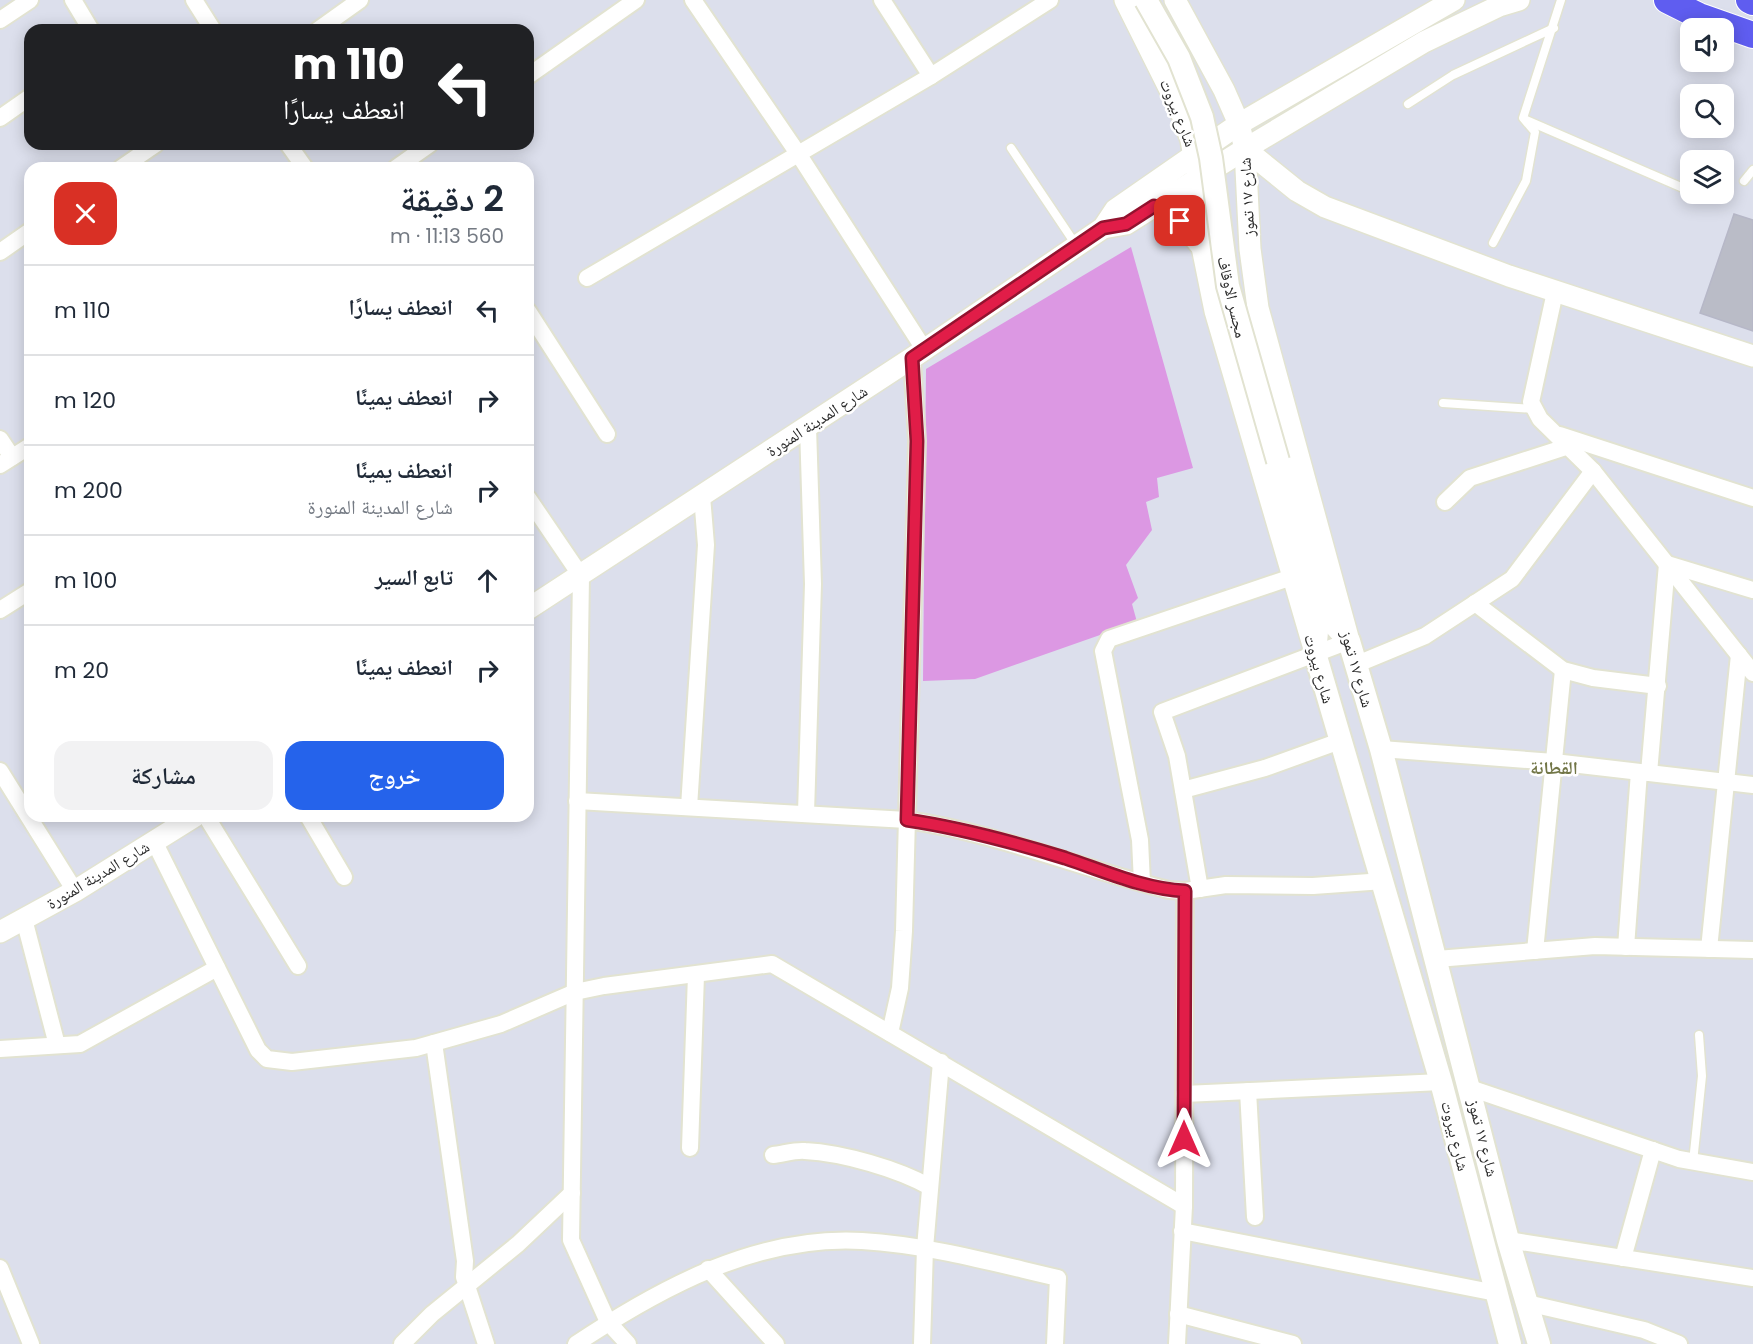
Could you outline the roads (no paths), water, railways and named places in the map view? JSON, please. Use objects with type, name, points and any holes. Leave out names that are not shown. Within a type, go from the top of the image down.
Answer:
[{"type":"main road","name":"مجسر الاوقاف","points":[[1146,0],[1179,58],[1202,117],[1211,158],[1228,286],[1320,598],[1331,621],[1348,641]]},
{"type":"main road","points":[[1667,0],[1699,16],[1753,35]]},
{"type":"main road","name":"مجسر الاوقاف","points":[[1315,653],[1320,598]]},
{"type":"main road","name":"شارع ١٧ تموز","points":[[1348,641],[1381,749],[1508,1240],[1539,1344]]},
{"type":"main road","name":"شارع بيروت","points":[[1315,653],[1384,881],[1441,1082],[1510,1344]]},
{"type":"street","points":[[0,20],[30,0]]},
{"type":"street","points":[[73,0],[88,24]]},
{"type":"street","points":[[194,0],[209,24]]},
{"type":"street","points":[[326,24],[360,0]]},
{"type":"street","points":[[534,72],[636,0]]},
{"type":"street","points":[[693,0],[799,155],[918,353],[907,820],[900,988],[890,1033]]},
{"type":"street","points":[[882,0],[931,76]]},
{"type":"street","points":[[587,278],[931,76],[1050,0]]},
{"type":"street","name":"شارع بيروت","points":[[1125,0],[1180,112],[1195,154],[1202,247],[1217,321],[1315,653]]},
{"type":"street","name":"شارع ١٧ تموز","points":[[1175,0],[1239,124],[1245,149],[1250,249],[1258,308],[1348,641]]},
{"type":"street","points":[[1103,228],[1115,210],[1239,124],[1454,0]]},
{"type":"street","points":[[1103,228],[1126,224],[1245,149],[1424,42],[1499,6],[1519,0]]},
{"type":"street","points":[[0,118],[24,101]]},
{"type":"street","points":[[1245,149],[1297,191],[1325,207],[1555,292],[1753,356]]},
{"type":"street","points":[[404,162],[422,150]]},
{"type":"street","points":[[1154,206],[1180,221],[1202,247]]},
{"type":"street","name":"شارع المدينة المنورة","points":[[534,605],[808,427],[1103,228]]},
{"type":"street","points":[[0,252],[24,235]]},
{"type":"street","points":[[1555,292],[1531,402],[1540,419],[1593,471],[1753,673]]},
{"type":"street","points":[[534,320],[607,434]]},
{"type":"street","points":[[806,813],[813,584],[808,427]]},
{"type":"street","points":[[1556,434],[1753,498]]},
{"type":"street","points":[[0,439],[6,461],[24,450]]},
{"type":"street","points":[[1445,502],[1470,478],[1569,446]]},
{"type":"street","points":[[1355,665],[1425,636],[1512,579],[1593,471]]},
{"type":"street","points":[[689,807],[706,545],[702,496]]},
{"type":"street","points":[[534,507],[581,576],[571,1240],[608,1323],[628,1344]]},
{"type":"street","points":[[1667,564],[1753,590]]},
{"type":"street","points":[[1626,947],[1644,773],[1658,686],[1667,564]]},
{"type":"street","points":[[1142,883],[1140,840],[1103,651],[1104,644],[1109,639],[1292,577]]},
{"type":"street","points":[[0,610],[24,595]]},
{"type":"street","points":[[1475,603],[1563,670],[1593,678],[1658,686]]},
{"type":"street","points":[[1177,1344],[1184,1206],[1184,1094],[1192,890],[1183,790],[1177,756],[1162,712],[1348,641]]},
{"type":"street","points":[[1709,949],[1739,655]]},
{"type":"street","points":[[1535,951],[1563,670]]},
{"type":"street","points":[[1183,790],[1265,768],[1340,741]]},
{"type":"street","points":[[1381,749],[1554,762],[1753,785]]},
{"type":"street","points":[[0,771],[24,809]]},
{"type":"street","points":[[578,801],[806,813],[907,820],[950,826],[1026,846],[1142,883],[1192,890],[1226,885],[1313,886],[1384,881]]},
{"type":"street","points":[[32,822],[75,891]]},
{"type":"street","name":"شارع المدينة المنورة","points":[[0,932],[75,891],[185,822]]},
{"type":"street","points":[[210,822],[298,966]]},
{"type":"street","points":[[312,822],[344,877]]},
{"type":"street","points":[[154,841],[258,1050],[267,1059],[292,1062],[416,1048],[501,1024],[575,992],[604,986],[772,964],[1184,1206]]},
{"type":"street","points":[[24,919],[57,1045]]},
{"type":"street","points":[[1437,959],[1595,946],[1753,950]]},
{"type":"street","points":[[0,1049],[80,1044],[217,968]]},
{"type":"street","points":[[690,1148],[696,975]]},
{"type":"street","points":[[434,1043],[467,1287],[486,1344]]},
{"type":"street","points":[[922,1344],[925,1248],[941,1062]]},
{"type":"street","points":[[1184,1094],[1441,1082]]},
{"type":"street","points":[[1470,1088],[1693,1162],[1753,1172]]},
{"type":"street","points":[[1248,1091],[1255,1217]]},
{"type":"street","points":[[1623,1258],[1653,1150]]},
{"type":"street","points":[[773,1155],[805,1151],[860,1161],[915,1178],[930,1187]]},
{"type":"street","points":[[402,1344],[432,1314],[527,1237],[572,1193]]},
{"type":"street","points":[[1182,1231],[1496,1293]]},
{"type":"street","points":[[1508,1240],[1753,1278]]},
{"type":"street","points":[[576,1344],[608,1323],[708,1269],[766,1250],[803,1243],[861,1241],[925,1248],[1058,1278],[1055,1344]]},
{"type":"street","points":[[0,1268],[31,1344]]},
{"type":"street","points":[[708,1269],[776,1344]]},
{"type":"street","points":[[1527,1303],[1679,1344]]},
{"type":"street","points":[[1178,1314],[1293,1344]]},
{"type":"lane","points":[[1523,118],[1554,28],[1561,0]]},
{"type":"lane","points":[[1408,104],[1453,75],[1554,28]]},
{"type":"lane","points":[[1523,118],[1680,187]]},
{"type":"lane","points":[[1493,243],[1526,181],[1535,132],[1523,118]]},
{"type":"lane","points":[[1011,148],[1077,246]]},
{"type":"lane","points":[[1744,181],[1753,170]]},
{"type":"lane","points":[[1443,403],[1535,409]]},
{"type":"lane","points":[[1693,1162],[1702,1076],[1699,1035]]},
{"type":"district","name":"القطانة","points":[[1554,767]]}]
